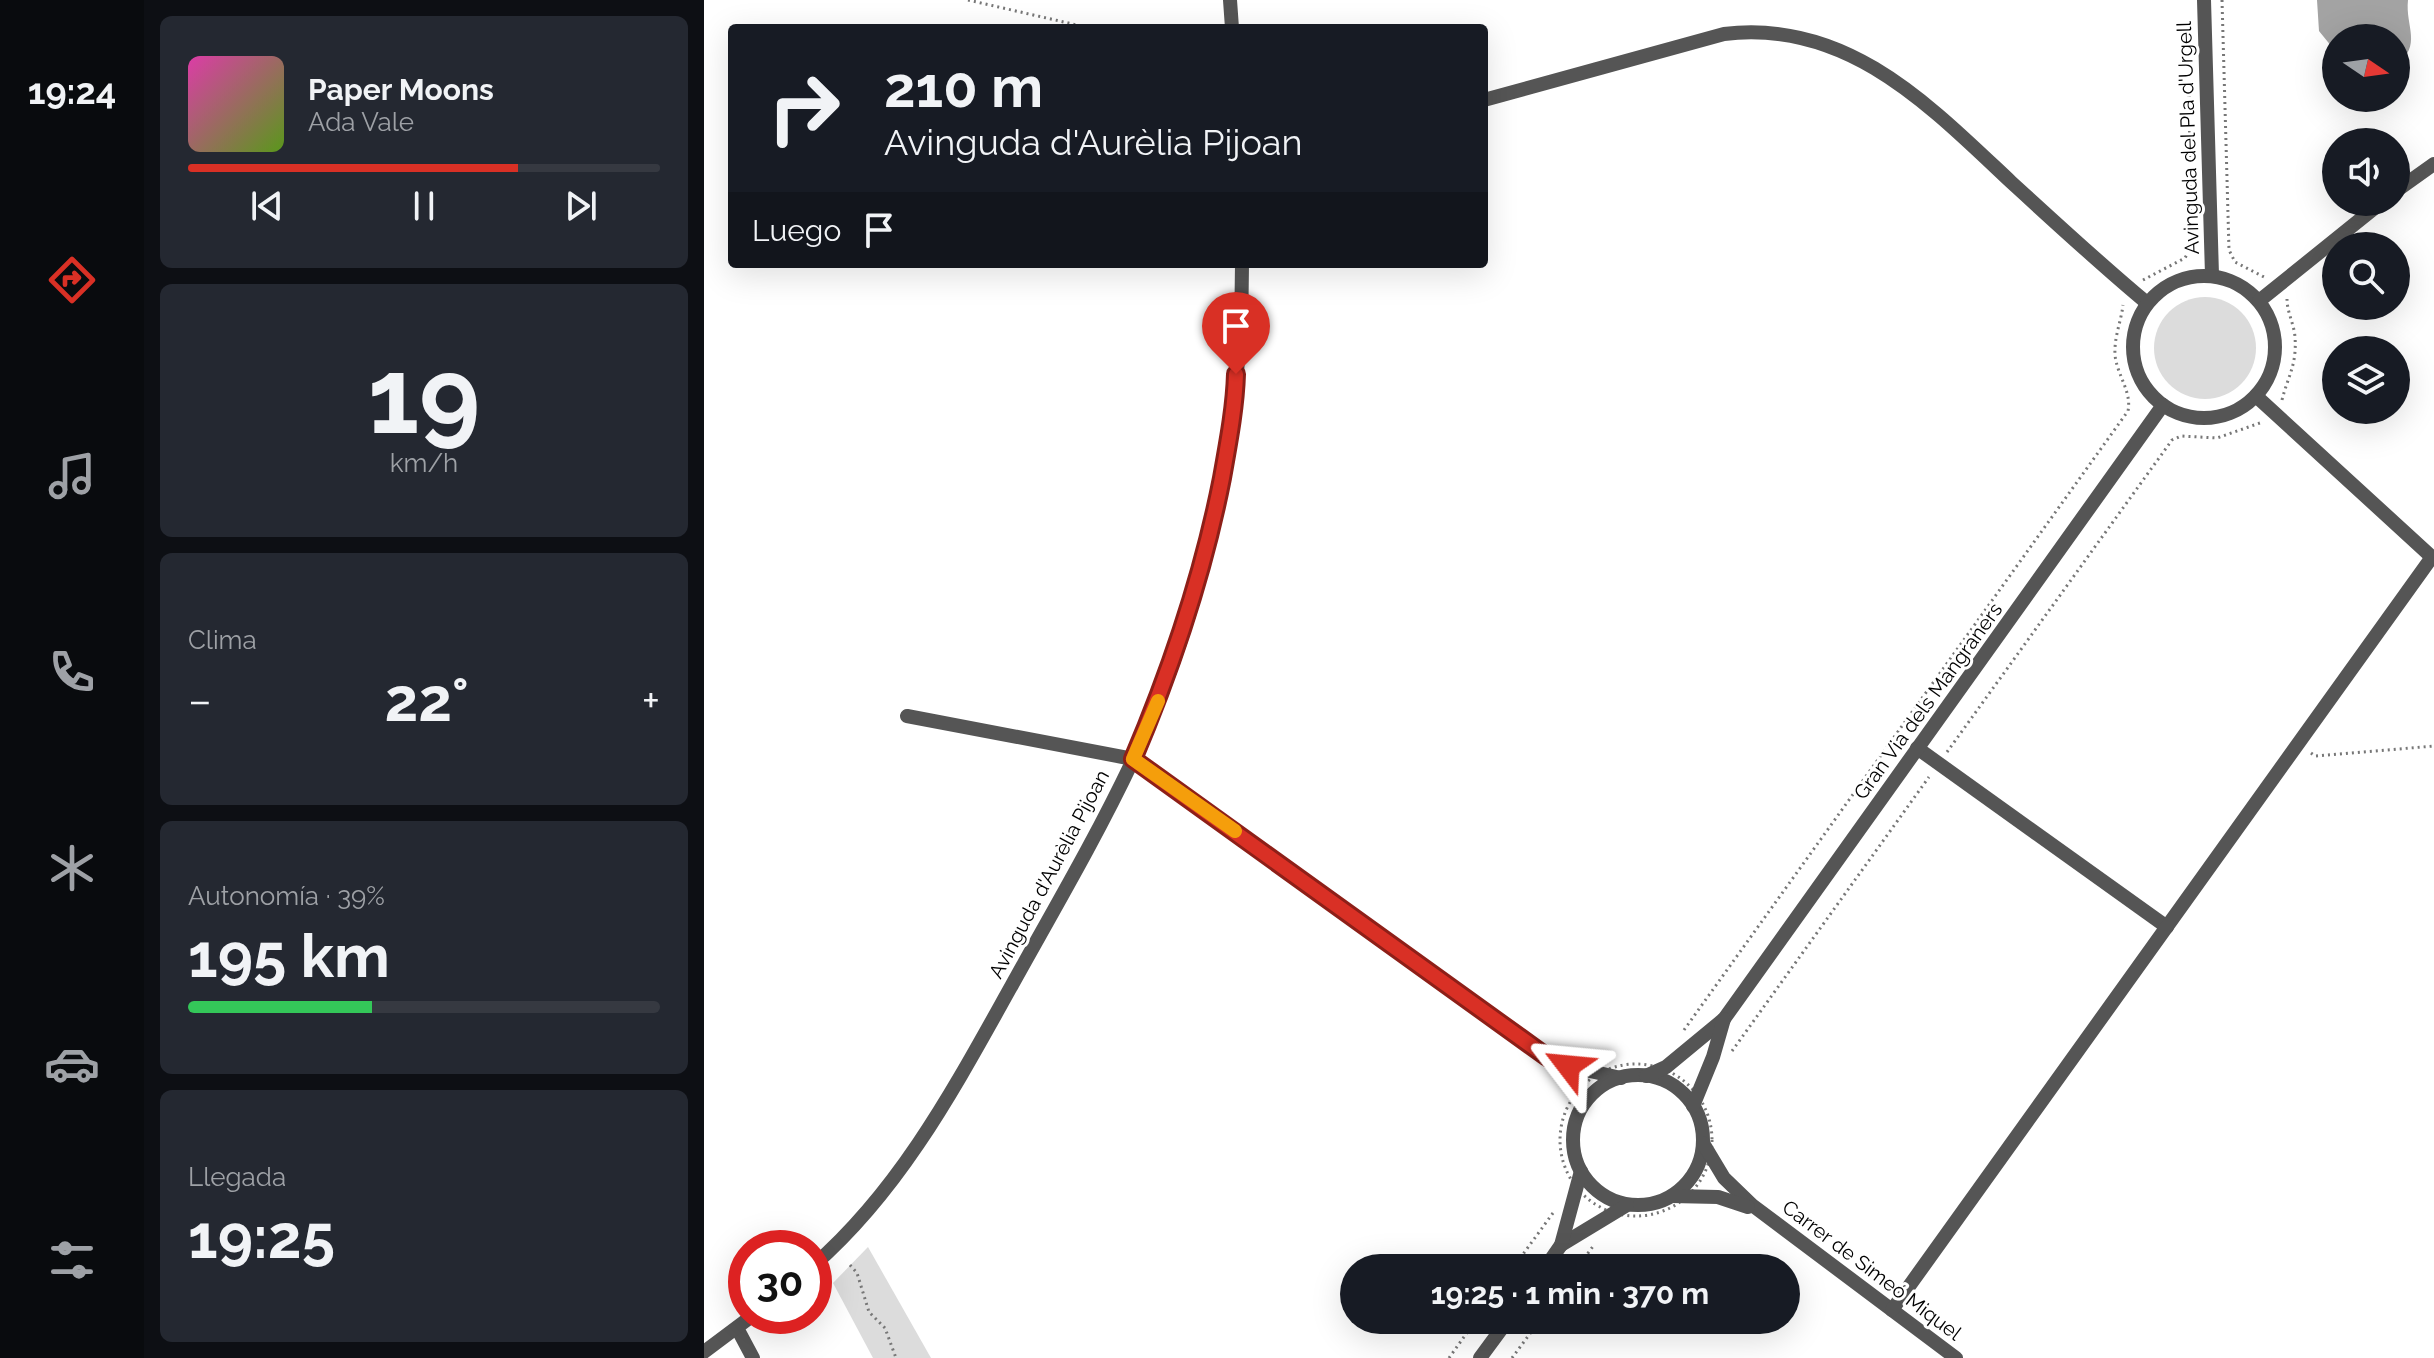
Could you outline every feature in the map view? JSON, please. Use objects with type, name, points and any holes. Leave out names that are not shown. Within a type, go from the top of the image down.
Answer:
[{"type":"street","points":[[1230,0],[1232,24]]},
{"type":"street","name":"Avinguda del Pla d'Urgell","points":[[2204,0],[2212,275]]},
{"type":"street","points":[[1488,99],[1724,34],[1761,32],[1798,37],[1868,64],[1920,97],[2093,258],[2147,303]]},
{"type":"street","points":[[2410,181],[2434,164]]},
{"type":"street","points":[[2259,301],[2365,216]]},
{"type":"street","name":"Avinguda d'Aurèlia Pijoan","points":[[832,1247],[897,1174],[940,1112],[1105,816],[1133,759],[1178,644],[1211,532],[1225,463],[1236,381],[1242,268]]},
{"type":"street","points":[[2212,275],[2245,288],[2259,301],[2274,331],[2275,349],[2269,374],[2256,396],[2228,414],[2195,418],[2163,405],[2149,392],[2133,358],[2135,329],[2147,303],[2160,290],[2176,281],[2212,275]]},
{"type":"street","points":[[1892,1310],[2433,558],[2256,396]]},
{"type":"street","name":"Gran Via dels Mangraners","points":[[1700,1100],[1724,1019],[2163,405]]},
{"type":"street","points":[[907,716],[1133,759],[1547,1057],[1568,1066],[1621,1078]]},
{"type":"street","points":[[1917,748],[2167,927]]},
{"type":"street","name":"Gran Via dels Mangraners","points":[[1621,1078],[1659,1063],[1724,1019]]},
{"type":"street","points":[[1555,1254],[1561,1245],[1620,1209],[1658,1203],[1672,1196],[1694,1173],[1703,1142],[1700,1100],[1644,1070]]},
{"type":"street","points":[[1620,1209],[1599,1192],[1581,1171],[1574,1154],[1573,1139],[1581,1109],[1601,1087],[1621,1078]]},
{"type":"street","name":"Carrer de Simeó Miquel","points":[[1703,1142],[1724,1178],[1763,1215],[1956,1358]]},
{"type":"street","points":[[1561,1245],[1570,1184],[1581,1171]]},
{"type":"street","name":"Carrer de Simeó Miquel","points":[[1672,1196],[1726,1199],[1763,1215]]},
{"type":"street","points":[[704,1352],[729,1334]]},
{"type":"street","points":[[740,1334],[753,1358]]},
{"type":"street","points":[[1480,1358],[1498,1334]]},
{"type":"path","points":[[968,0],[1073,24]]},
{"type":"path","points":[[2222,0],[2229,250],[2235,262],[2263,277],[2273,277]]},
{"type":"path","points":[[2137,280],[2185,258],[2191,247],[2189,91]]},
{"type":"path","points":[[2284,406],[2283,397],[2295,357],[2295,332],[2286,304],[2291,292]]},
{"type":"path","points":[[1678,1039],[2128,411],[2129,395],[2121,382],[2115,357],[2115,339],[2123,308],[2120,298]]},
{"type":"path","points":[[1724,1062],[2172,440],[2184,435],[2217,438],[2258,423],[2268,424]]},
{"type":"path","points":[[2297,744],[2315,756],[2434,746]]},
{"type":"path","points":[[1644,1070],[1659,1063]]},
{"type":"path","points":[[1659,1063],[1681,1078],[1700,1100],[1707,1113],[1712,1135],[1710,1157],[1702,1178],[1688,1196],[1671,1208],[1650,1216],[1628,1217],[1620,1209],[1587,1199],[1570,1184],[1560,1141],[1564,1115],[1576,1093],[1599,1074],[1619,1066],[1644,1070],[1659,1063]]},
{"type":"path","points":[[1700,1100],[1707,1113]]},
{"type":"path","points":[[1565,1167],[1570,1184]]},
{"type":"path","points":[[1523,1254],[1553,1213]]},
{"type":"path","points":[[850,1265],[857,1273],[869,1312],[885,1328],[896,1358]]},
{"type":"path","points":[[1449,1358],[1466,1334]]},
{"type":"path","points":[[1512,1358],[1530,1334]]},
{"type":"shaded area","points":[[2317,0],[2408,0],[2410,24],[2322,24],[2322,35],[2319,31]]},
{"type":"shaded area","points":[[2205,297],[2225,301],[2241,312],[2252,328],[2256,348],[2252,368],[2241,384],[2225,395],[2205,399],[2185,395],[2169,384],[2158,368],[2154,348],[2158,328],[2169,312],[2185,301]]},
{"type":"shaded area","points":[[868,1247],[931,1358],[873,1358],[833,1283]]},
{"type":"slow traffic","points":[[1158,701],[1133,759],[1235,831]]},
{"type":"route","points":[[1236,374],[1225,463],[1211,532],[1178,644],[1133,759],[1547,1057],[1568,1066]]}]
